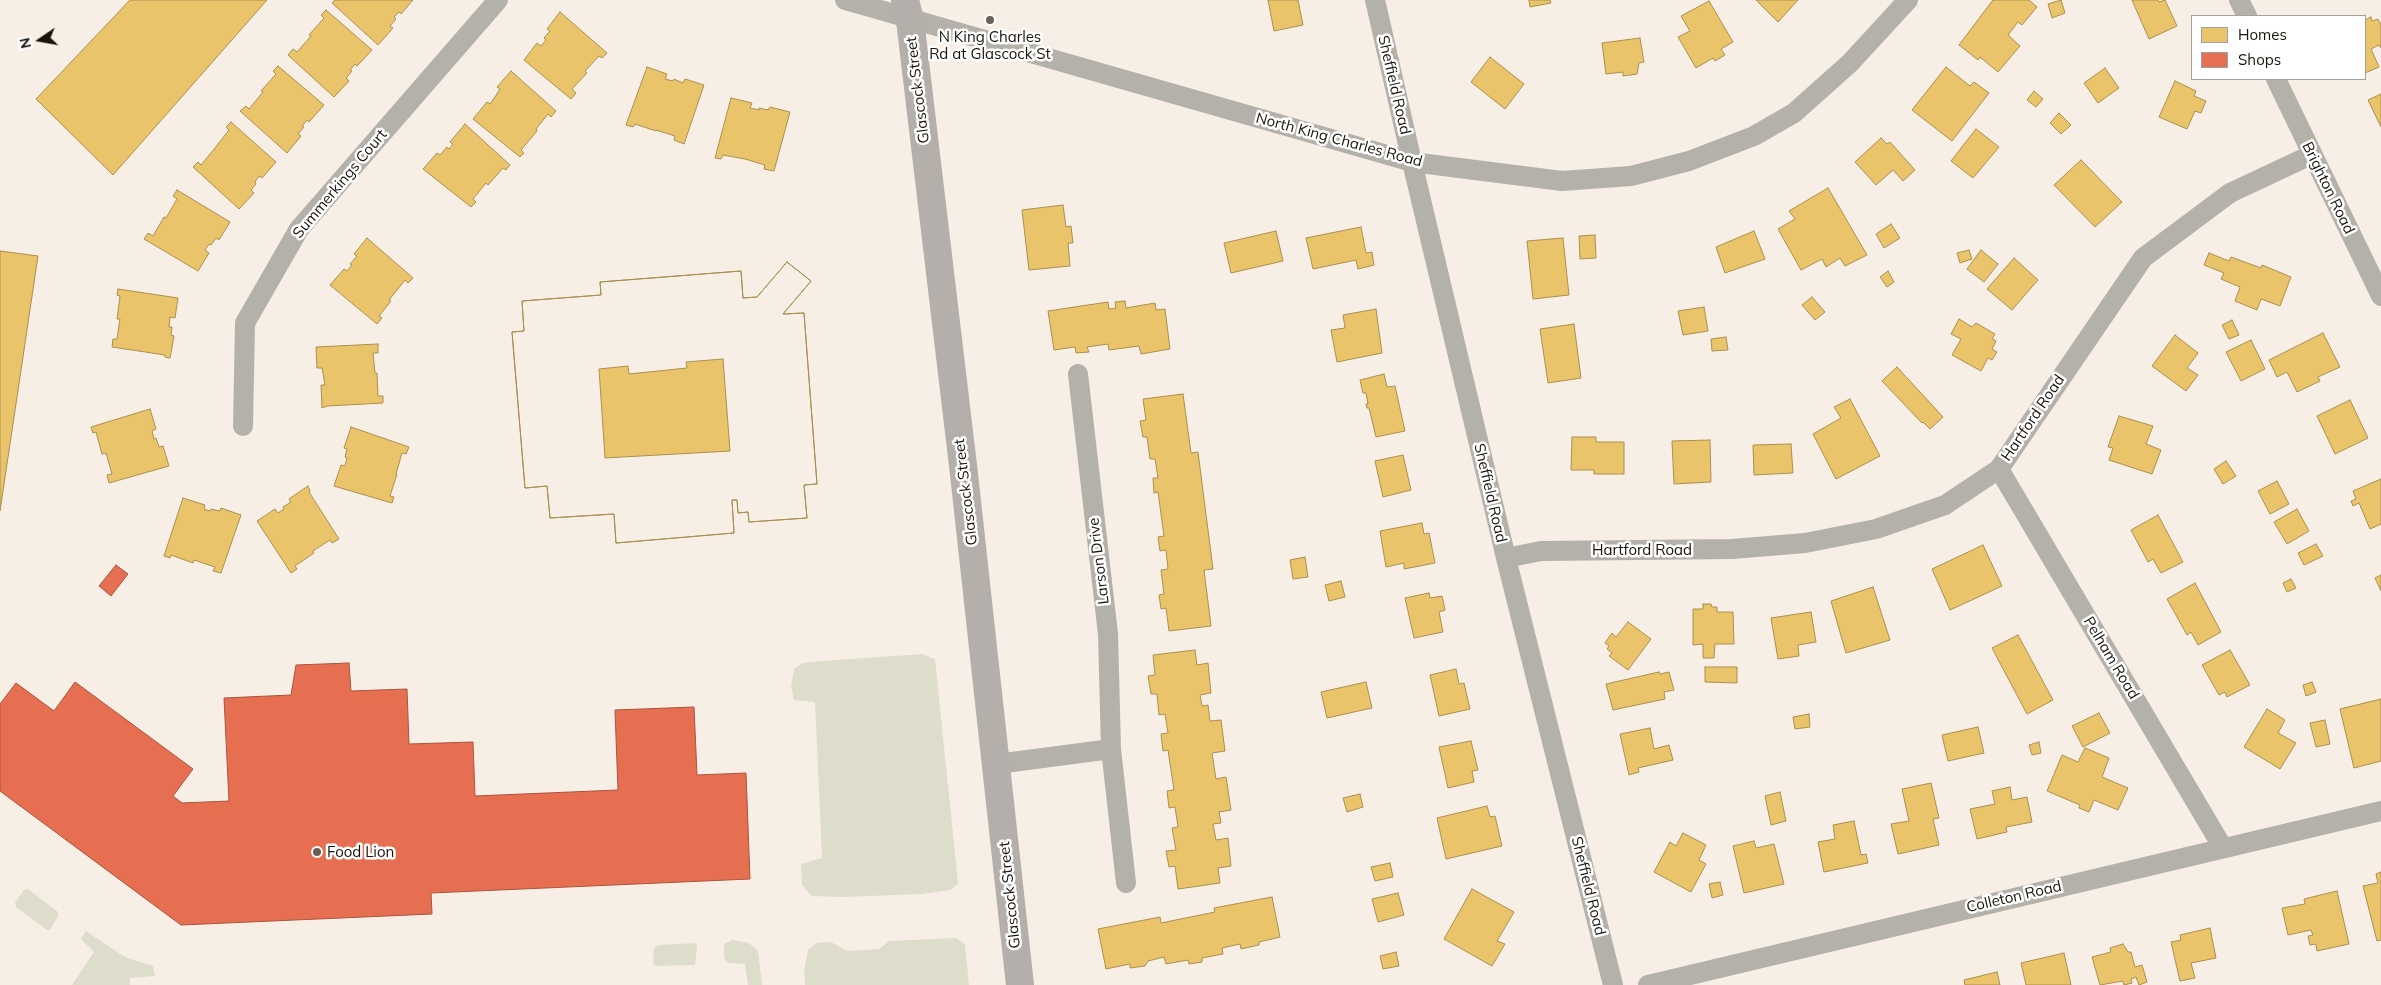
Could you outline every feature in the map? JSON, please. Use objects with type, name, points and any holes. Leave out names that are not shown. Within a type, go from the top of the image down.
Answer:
[{"type":"street","name":"Summerkings Court","points":[[243,426],[245,323],[299,229],[498,0]]},
{"type":"street","name":"North King Charles Road","points":[[845,0],[908,10],[1016,49],[1412,162],[1562,181],[1631,176],[1689,161],[1754,136],[1794,113],[1850,63],[1908,0]]},
{"type":"street","name":"Sheffield Road","points":[[1375,0],[1506,558],[1613,985]]},
{"type":"street","points":[[2240,0],[2247,15]]},
{"type":"street","name":"Glascock Street","points":[[908,10],[997,764],[1020,985]]},
{"type":"street","name":"Brighton Road","points":[[2276,80],[2381,296]]},
{"type":"street","name":"Hartford Road","points":[[1506,558],[1541,551],[1732,550],[1805,543],[1876,530],[1945,505],[1999,469],[2143,258],[2230,193],[2311,154]]},
{"type":"street","name":"Larson Drive","points":[[1078,374],[1108,634],[1111,749],[1126,882]]},
{"type":"street","name":"Pelham Road","points":[[1999,469],[2223,848]]},
{"type":"street","points":[[997,764],[1111,749]]},
{"type":"street","name":"Colleton Road","points":[[1648,985],[2381,811]]},
{"type":"green space","points":[[922,654],[935,659],[958,883],[951,890],[921,894],[843,897],[812,896],[802,885],[801,864],[822,858],[815,702],[794,700],[791,686],[794,669],[802,663]]},
{"type":"green space","points":[[28,889],[58,912],[58,917],[50,930],[47,930],[16,907],[15,903],[24,890]]},
{"type":"green space","points":[[86,931],[125,957],[153,966],[155,976],[130,978],[130,985],[72,985],[94,952],[81,939]]},
{"type":"green space","points":[[956,938],[965,944],[969,985],[805,985],[804,971],[808,950],[817,943],[831,942],[847,951],[879,949],[889,941]]},
{"type":"green space","points":[[732,940],[749,943],[758,951],[762,985],[748,985],[745,964],[728,963],[724,958],[724,944]]},
{"type":"green space","points":[[695,943],[697,946],[695,965],[656,966],[653,963],[654,948],[658,945]]},
{"type":"building: Homes","points":[[130,0],[267,0],[113,175],[36,99]]},
{"type":"building: Homes","points":[[335,0],[413,0],[401,14],[399,12],[394,17],[396,19],[390,26],[393,28],[378,45],[332,3]]},
{"type":"building: Homes","points":[[1268,0],[1298,0],[1303,25],[1274,31]]},
{"type":"building: Homes","points":[[1529,0],[1550,0],[1551,3],[1530,7]]},
{"type":"building: Homes","points":[[1756,0],[1798,0],[1778,22]]},
{"type":"building: Homes","points":[[1993,0],[2029,0],[2037,7],[2022,25],[2018,22],[2008,35],[2020,46],[1998,72],[1980,57],[1978,60],[1959,45]]},
{"type":"building: Homes","points":[[2061,0],[2065,13],[2052,18],[2048,4]]},
{"type":"building: Homes","points":[[2132,0],[2158,0],[2159,2],[2165,0],[2177,26],[2149,39]]},
{"type":"building: Homes","points":[[1709,1],[1733,42],[1721,49],[1725,55],[1715,61],[1713,58],[1696,68],[1678,37],[1690,31],[1681,16]]},
{"type":"building: Homes","points":[[326,10],[372,50],[357,66],[355,64],[350,70],[352,71],[346,78],[349,81],[334,97],[288,55],[293,49],[297,52],[311,36],[309,35],[324,18],[321,15]]},
{"type":"building: Homes","points":[[560,12],[607,53],[602,58],[599,56],[585,71],[587,73],[572,89],[576,93],[571,99],[524,60],[537,43],[541,46],[546,40],[544,38],[550,31],[547,29]]},
{"type":"building: Homes","points":[[2371,17],[2372,21],[2378,19],[2381,25],[2381,48],[2379,45],[2371,49],[2379,67],[2366,73],[2366,20]]},
{"type":"building: Homes","points":[[1640,38],[1644,62],[1639,63],[1637,74],[1623,76],[1623,72],[1606,74],[1602,43]]},
{"type":"building: Homes","points":[[1490,57],[1524,84],[1505,109],[1471,82]]},
{"type":"building: Homes","points":[[278,66],[324,105],[309,122],[307,120],[302,126],[304,127],[298,134],[301,136],[287,153],[240,111],[246,106],[249,109],[276,74],[273,71]]},
{"type":"building: Homes","points":[[647,67],[667,74],[665,79],[673,81],[674,79],[683,83],[685,79],[704,85],[684,144],[674,140],[675,136],[635,124],[633,127],[626,125]]},
{"type":"building: Homes","points":[[1946,67],[1970,86],[1974,82],[1989,93],[1952,141],[1912,110]]},
{"type":"building: Homes","points":[[2105,68],[2119,88],[2098,103],[2084,83]]},
{"type":"building: Homes","points":[[511,71],[556,111],[551,117],[548,114],[536,129],[537,131],[521,150],[524,153],[520,157],[473,119],[487,102],[490,104],[500,89],[497,87]]},
{"type":"building: Homes","points":[[2175,81],[2196,91],[2194,96],[2206,101],[2201,113],[2195,111],[2187,129],[2159,117]]},
{"type":"building: Homes","points":[[2034,91],[2043,99],[2036,107],[2027,100]]},
{"type":"building: Homes","points":[[2381,94],[2381,127],[2368,100]]},
{"type":"building: Homes","points":[[731,98],[752,103],[750,108],[768,110],[770,107],[790,112],[774,171],[764,169],[765,165],[745,159],[723,155],[721,159],[715,158]]},
{"type":"building: Homes","points":[[2059,113],[2071,125],[2061,134],[2050,123]]},
{"type":"building: Homes","points":[[231,122],[276,162],[262,178],[259,176],[251,190],[254,193],[239,209],[193,167],[198,162],[201,165],[229,130],[226,127]]},
{"type":"building: Homes","points":[[465,124],[510,165],[506,170],[503,168],[488,185],[486,183],[473,199],[476,202],[471,207],[423,169],[437,153],[440,155],[447,147],[449,149],[453,144],[450,142]]},
{"type":"building: Homes","points":[[1976,129],[1999,147],[1973,178],[1951,161]]},
{"type":"building: Homes","points":[[1881,138],[1887,144],[1890,142],[1915,170],[1903,181],[1893,170],[1876,185],[1855,162]]},
{"type":"building: Homes","points":[[2081,160],[2122,202],[2095,227],[2054,185]]},
{"type":"building: Homes","points":[[1828,188],[1867,255],[1845,266],[1840,258],[1826,267],[1822,259],[1801,270],[1778,229],[1795,219],[1789,211]]},
{"type":"building: Homes","points":[[177,190],[230,222],[219,240],[216,238],[205,250],[209,253],[198,271],[144,239],[148,233],[153,236],[164,217],[166,218],[177,199],[173,196]]},
{"type":"building: Homes","points":[[1063,205],[1066,227],[1071,226],[1073,243],[1068,243],[1070,266],[1029,270],[1022,210]]},
{"type":"building: Homes","points":[[1891,224],[1900,238],[1884,248],[1876,234]]},
{"type":"building: Homes","points":[[1361,227],[1366,253],[1372,252],[1374,265],[1358,269],[1356,260],[1313,269],[1306,238]]},
{"type":"building: Homes","points":[[1276,231],[1283,261],[1231,273],[1224,243]]},
{"type":"building: Homes","points":[[1754,231],[1765,259],[1725,273],[1716,247]]},
{"type":"building: Homes","points":[[1595,235],[1596,258],[1580,259],[1579,236]]},
{"type":"building: Homes","points":[[367,238],[413,278],[408,283],[405,280],[389,300],[391,301],[379,316],[382,318],[377,324],[330,285],[344,269],[347,271],[352,265],[350,264],[357,256],[354,254]]},
{"type":"building: Homes","points":[[1563,238],[1569,295],[1533,299],[1527,241]]},
{"type":"building: Homes","points":[[1969,250],[1972,259],[1960,263],[1957,253]]},
{"type":"building: Homes","points":[[1981,250],[1998,264],[1984,282],[1967,269]]},
{"type":"building: Homes","points":[[0,251],[38,256],[0,511]]},
{"type":"building: Homes","points":[[2209,253],[2229,261],[2231,257],[2261,268],[2262,265],[2291,277],[2280,306],[2261,299],[2257,310],[2235,301],[2240,287],[2221,279],[2224,273],[2204,265]]},
{"type":"building: Homes","points":[[2014,258],[2038,280],[2012,310],[1987,289]]},
{"type":"building: Homes","points":[[787,262],[811,281],[783,314],[804,313],[817,484],[804,485],[807,518],[749,522],[748,512],[738,513],[737,500],[732,500],[734,533],[616,543],[614,514],[550,518],[547,486],[525,488],[512,332],[524,331],[522,301],[601,295],[600,282],[741,271],[743,298],[757,297]],"holes":[[[723,359],[730,451],[605,458],[599,369],[628,366],[629,374],[687,368],[686,362]]]},
{"type":"building: Homes","points":[[787,262],[811,281],[783,314],[804,313],[817,484],[804,485],[807,518],[749,522],[748,512],[738,513],[737,500],[732,500],[734,533],[616,543],[614,514],[550,518],[547,486],[525,488],[512,332],[524,331],[522,301],[601,295],[600,282],[741,271],[743,298],[757,297]]},
{"type":"building: Homes","points":[[1888,271],[1894,282],[1887,287],[1880,277]]},
{"type":"building: Homes","points":[[118,289],[178,298],[175,318],[170,317],[169,327],[172,327],[171,335],[174,336],[170,358],[165,357],[165,355],[112,347],[113,339],[117,339],[120,319],[117,319],[120,296],[117,295]]},
{"type":"building: Homes","points":[[1812,297],[1825,312],[1815,320],[1802,305]]},
{"type":"building: Homes","points":[[1125,301],[1126,308],[1155,303],[1156,310],[1165,309],[1170,349],[1141,354],[1139,346],[1109,350],[1108,344],[1087,347],[1089,352],[1076,353],[1075,347],[1054,350],[1048,311],[1108,302],[1109,309],[1116,308],[1115,302]]},
{"type":"building: Homes","points":[[1704,307],[1708,331],[1683,335],[1678,311]]},
{"type":"building: Homes","points":[[1376,309],[1382,353],[1337,362],[1331,330],[1345,328],[1343,315]]},
{"type":"building: Homes","points":[[1959,319],[1972,327],[1976,323],[1995,334],[1992,339],[1996,341],[1992,349],[1997,352],[1992,360],[1988,358],[1981,371],[1952,355],[1961,339],[1951,334]]},
{"type":"building: Homes","points":[[2232,320],[2239,335],[2229,339],[2222,325]]},
{"type":"building: Homes","points":[[1574,324],[1581,378],[1548,383],[1540,329]]},
{"type":"building: Homes","points":[[2323,333],[2340,367],[2318,377],[2320,381],[2297,392],[2287,372],[2277,377],[2269,360]]},
{"type":"building: Homes","points":[[2175,335],[2198,353],[2187,368],[2198,375],[2186,391],[2152,366]]},
{"type":"building: Homes","points":[[1726,337],[1728,350],[1712,351],[1711,339]]},
{"type":"building: Homes","points":[[2251,340],[2265,369],[2241,381],[2226,352]]},
{"type":"building: Homes","points":[[378,344],[378,353],[373,353],[375,373],[377,373],[378,396],[383,396],[383,403],[327,406],[322,408],[321,385],[325,385],[322,368],[317,368],[316,347]]},
{"type":"building: Homes","points":[[1897,367],[1943,417],[1930,429],[1882,381]]},
{"type":"building: Homes","points":[[1384,374],[1387,387],[1395,386],[1405,431],[1376,437],[1369,408],[1367,408],[1366,404],[1368,404],[1366,393],[1363,393],[1360,380]]},
{"type":"building: Homes","points":[[1183,394],[1191,453],[1198,452],[1213,569],[1204,570],[1211,626],[1169,631],[1166,608],[1161,609],[1159,595],[1164,594],[1161,570],[1168,569],[1166,550],[1160,551],[1158,537],[1164,536],[1158,492],[1154,493],[1153,478],[1158,478],[1155,459],[1150,459],[1147,437],[1143,437],[1140,421],[1146,420],[1143,399]]},
{"type":"building: Homes","points":[[1850,399],[1880,456],[1836,479],[1813,434],[1841,418],[1834,407]]},
{"type":"building: Homes","points":[[2350,400],[2368,438],[2335,454],[2317,416]]},
{"type":"building: Homes","points":[[150,409],[156,429],[152,431],[154,439],[156,438],[159,447],[163,446],[169,466],[109,483],[107,475],[112,474],[106,453],[102,454],[96,432],[93,433],[91,427]]},
{"type":"building: Homes","points":[[2119,416],[2153,426],[2146,444],[2161,450],[2152,474],[2109,460],[2113,448],[2108,447]]},
{"type":"building: Homes","points":[[351,427],[409,447],[406,454],[402,453],[390,496],[394,497],[392,503],[334,486],[341,465],[345,466],[347,449],[344,448]]},
{"type":"building: Homes","points":[[1572,437],[1596,437],[1596,442],[1624,442],[1624,474],[1594,474],[1594,470],[1571,470]]},
{"type":"building: Homes","points":[[1710,440],[1711,482],[1674,484],[1672,441]]},
{"type":"building: Homes","points":[[1791,444],[1793,473],[1754,475],[1753,445]]},
{"type":"building: Homes","points":[[1403,455],[1411,490],[1383,497],[1375,461]]},
{"type":"building: Homes","points":[[2226,461],[2236,476],[2223,484],[2214,469]]},
{"type":"building: Homes","points":[[2381,479],[2381,524],[2370,529],[2359,503],[2353,506],[2351,501],[2356,499],[2353,491]]},
{"type":"building: Homes","points":[[2277,481],[2289,504],[2270,514],[2258,491]]},
{"type":"building: Homes","points":[[308,486],[309,492],[339,539],[332,543],[330,540],[313,551],[314,553],[295,566],[297,569],[291,573],[257,521],[275,509],[278,513],[284,509],[283,507],[291,502],[289,499]]},
{"type":"building: Homes","points":[[183,498],[205,505],[204,509],[210,511],[211,509],[220,511],[221,508],[241,515],[221,573],[213,571],[215,567],[194,560],[193,563],[171,555],[170,558],[164,556]]},
{"type":"building: Homes","points":[[2297,509],[2309,531],[2287,544],[2274,522]]},
{"type":"building: Homes","points":[[2158,515],[2183,562],[2161,573],[2153,559],[2148,562],[2131,530]]},
{"type":"building: Homes","points":[[1422,523],[1424,534],[1429,533],[1435,563],[1404,569],[1404,563],[1386,567],[1380,531]]},
{"type":"building: Homes","points":[[2316,544],[2323,556],[2304,565],[2298,553]]},
{"type":"building: Homes","points":[[1983,545],[2002,586],[1950,610],[1932,569]]},
{"type":"building: Homes","points":[[1305,557],[1308,577],[1293,579],[1290,560]]},
{"type":"building: Homes","points":[[2381,575],[2381,591],[2375,578]]},
{"type":"building: Homes","points":[[2291,579],[2296,588],[2287,592],[2283,583]]},
{"type":"building: Homes","points":[[1341,581],[1345,597],[1329,601],[1325,585]]},
{"type":"building: Homes","points":[[2195,583],[2221,632],[2198,645],[2191,632],[2187,635],[2167,599]]},
{"type":"building: Homes","points":[[1873,587],[1890,640],[1846,653],[1831,601]]},
{"type":"building: Homes","points":[[1429,593],[1430,598],[1442,596],[1445,610],[1439,612],[1443,632],[1414,638],[1405,598]]},
{"type":"building: Homes","points":[[1703,604],[1711,604],[1712,607],[1717,607],[1717,612],[1733,612],[1734,644],[1715,644],[1714,658],[1703,658],[1703,644],[1693,645],[1693,609],[1703,609]]},
{"type":"building: Homes","points":[[1811,612],[1816,642],[1798,645],[1799,656],[1778,659],[1771,618]]},
{"type":"building: Homes","points":[[1628,622],[1651,639],[1628,670],[1609,656],[1612,653],[1607,649],[1609,646],[1605,643],[1612,633],[1616,637]]},
{"type":"building: Homes","points":[[2018,635],[2053,700],[2027,714],[1992,648]]},
{"type":"building: Homes","points":[[1195,650],[1197,665],[1208,663],[1211,693],[1200,695],[1202,706],[1208,705],[1210,721],[1221,720],[1225,751],[1212,753],[1216,779],[1226,777],[1231,810],[1219,812],[1221,823],[1213,824],[1216,840],[1228,838],[1231,866],[1218,868],[1220,883],[1178,889],[1175,866],[1169,867],[1166,851],[1176,850],[1172,828],[1178,827],[1175,807],[1169,808],[1167,791],[1174,790],[1168,750],[1163,751],[1161,734],[1168,733],[1165,714],[1159,715],[1157,694],[1151,694],[1148,676],[1155,675],[1153,655]]},
{"type":"building: Homes","points":[[2230,650],[2250,685],[2227,697],[2225,692],[2219,695],[2202,665]]},
{"type":"building: Homes","points":[[1705,667],[1737,667],[1737,683],[1705,682]]},
{"type":"building: Homes","points":[[1456,669],[1459,684],[1464,683],[1470,709],[1439,716],[1430,675]]},
{"type":"building: Homes","points":[[1659,672],[1660,674],[1669,672],[1674,690],[1664,692],[1665,699],[1613,710],[1606,684]]},
{"type":"building: Homes","points":[[1366,682],[1372,708],[1327,718],[1321,692]]},
{"type":"building: Homes","points":[[2312,682],[2316,692],[2306,696],[2303,685]]},
{"type":"building: Homes","points":[[2381,699],[2381,761],[2354,768],[2340,709]]},
{"type":"building: Homes","points":[[2267,709],[2285,720],[2278,733],[2296,743],[2280,769],[2244,747]]},
{"type":"building: Homes","points":[[2099,713],[2110,733],[2083,747],[2072,726]]},
{"type":"building: Homes","points":[[1809,714],[1810,727],[1795,729],[1793,717]]},
{"type":"building: Homes","points":[[2325,720],[2330,744],[2316,747],[2310,723]]},
{"type":"building: Homes","points":[[1978,727],[1984,753],[1948,761],[1942,735]]},
{"type":"building: Homes","points":[[1650,728],[1654,749],[1669,745],[1673,760],[1638,768],[1639,772],[1629,775],[1620,734]]},
{"type":"building: Homes","points":[[1471,741],[1478,770],[1472,771],[1474,782],[1448,788],[1439,747]]},
{"type":"building: Homes","points":[[2039,742],[2041,753],[2032,755],[2029,745]]},
{"type":"building: Homes","points":[[2085,748],[2109,758],[2102,777],[2128,788],[2118,810],[2094,800],[2089,812],[2079,808],[2080,805],[2047,791],[2062,755],[2078,762]]},
{"type":"building: Homes","points":[[1931,783],[1939,818],[1933,819],[1939,845],[1898,854],[1891,824],[1909,821],[1902,789]]},
{"type":"building: Homes","points":[[2010,787],[2012,800],[2027,797],[2032,822],[2006,827],[2007,832],[1977,839],[1970,809],[1995,804],[1992,791]]},
{"type":"building: Homes","points":[[1780,792],[1786,821],[1771,825],[1765,796]]},
{"type":"building: Homes","points":[[1360,794],[1363,807],[1347,812],[1343,798]]},
{"type":"building: Homes","points":[[1487,806],[1490,817],[1495,816],[1502,846],[1446,859],[1437,818]]},
{"type":"building: Homes","points":[[1854,821],[1861,855],[1866,854],[1868,863],[1824,872],[1818,842],[1835,839],[1833,825]]},
{"type":"building: Homes","points":[[1683,833],[1706,845],[1699,860],[1706,864],[1691,892],[1654,872],[1670,842],[1676,846]]},
{"type":"building: Homes","points":[[1754,841],[1756,848],[1774,844],[1784,884],[1744,893],[1733,846]]},
{"type":"building: Homes","points":[[1390,863],[1393,877],[1375,881],[1371,867]]},
{"type":"building: Homes","points":[[2381,872],[2381,940],[2377,941],[2363,886],[2378,883],[2376,874]]},
{"type":"building: Homes","points":[[1720,882],[1723,895],[1712,898],[1709,884]]},
{"type":"building: Homes","points":[[1472,889],[1514,912],[1497,941],[1505,944],[1492,966],[1444,939]]},
{"type":"building: Homes","points":[[2337,891],[2349,944],[2317,951],[2316,944],[2310,945],[2308,936],[2313,935],[2311,930],[2288,935],[2282,908],[2305,904],[2304,899]]},
{"type":"building: Homes","points":[[1398,893],[1404,915],[1378,922],[1372,899]]},
{"type":"building: Homes","points":[[1272,897],[1280,937],[1241,949],[1240,944],[1222,948],[1223,954],[1202,958],[1202,962],[1189,964],[1188,960],[1166,964],[1164,957],[1148,961],[1145,966],[1130,968],[1130,964],[1106,969],[1098,929],[1160,917],[1161,923],[1215,912],[1214,908]]},
{"type":"building: Homes","points":[[2210,928],[2216,958],[2191,963],[2195,978],[2180,981],[2171,942],[2181,940],[2180,935]]},
{"type":"building: Homes","points":[[2123,944],[2128,952],[2131,952],[2135,967],[2142,965],[2147,982],[2139,985],[2136,977],[2131,979],[2132,983],[2124,985],[2123,981],[2100,985],[2092,957],[2111,952],[2110,948]]},
{"type":"building: Homes","points":[[1396,952],[1399,966],[1383,969],[1380,956]]},
{"type":"building: Homes","points":[[2064,953],[2071,985],[2026,985],[2021,963]]},
{"type":"building: Homes","points":[[1997,972],[2000,985],[1965,985],[1964,980]]},
{"type":"building: Shops","points":[[116,565],[128,574],[111,596],[99,586]]},
{"type":"building: Shops","points":[[349,663],[351,691],[407,689],[409,744],[473,742],[475,796],[618,790],[615,710],[694,707],[697,775],[746,773],[750,879],[431,893],[432,914],[181,925],[0,791],[0,704],[16,683],[54,711],[75,682],[193,769],[173,796],[182,803],[229,801],[224,698],[291,695],[296,665]]},
{"type":"place","name":"N King Charles Rd at Glascock St","points":[[990,20]]},
{"type":"place","name":"Food Lion","points":[[317,852]]}]
